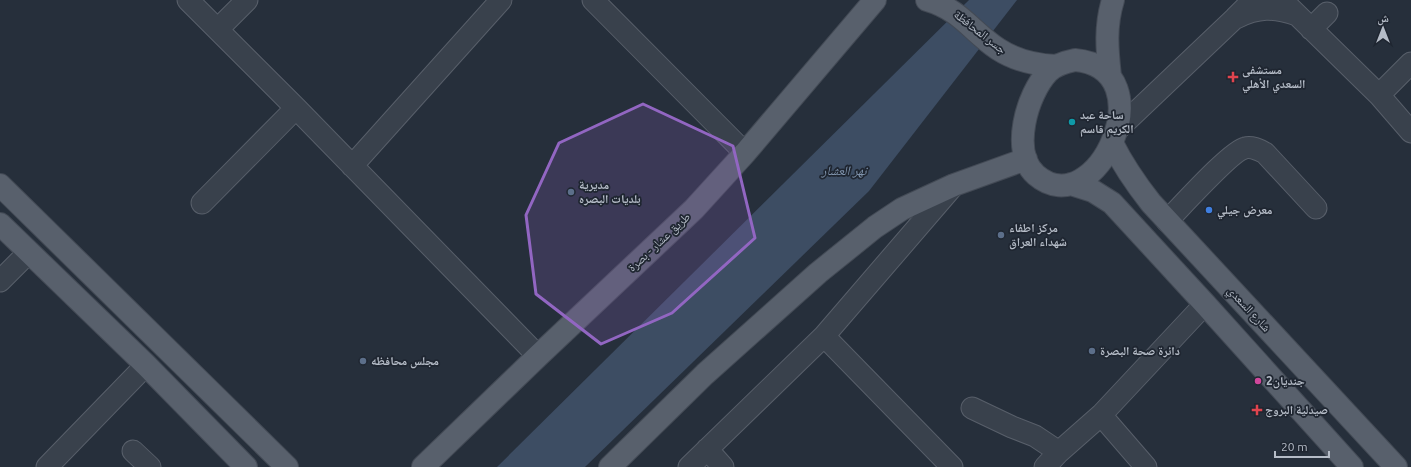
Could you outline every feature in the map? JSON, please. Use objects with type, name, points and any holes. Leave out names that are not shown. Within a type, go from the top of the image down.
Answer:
[{"type":"main road","name":"جسر المحافظة","points":[[927,0],[939,3],[954,12],[997,48],[1008,55],[1031,63],[1056,66]]},
{"type":"main road","points":[[1110,76],[1106,43],[1109,11],[1113,0]]},
{"type":"main road","name":"طريق عشار - بصرة","points":[[424,467],[538,356],[694,209],[877,2]]},
{"type":"main road","points":[[1075,60],[1095,63],[1103,68],[1110,76],[1118,92],[1118,117],[1114,137],[1098,166],[1088,175],[1072,184],[1052,184],[1036,175],[1026,159],[1023,150],[1023,135],[1024,122],[1028,108],[1042,80],[1048,72],[1056,66],[1075,60]]},
{"type":"main road","name":"شارع السعدي","points":[[1114,137],[1123,164],[1136,184],[1167,221],[1396,467]]},
{"type":"main road","points":[[610,467],[705,374],[818,273],[875,227],[902,209],[954,185],[1026,159]]},
{"type":"main road","points":[[1072,184],[1093,191],[1112,204],[1205,304],[1352,467]]},
{"type":"main road","points":[[0,185],[287,467]]},
{"type":"main road","points":[[0,224],[146,365],[246,467]]},
{"type":"street","points":[[188,0],[296,108],[538,356]]},
{"type":"street","points":[[218,29],[247,0]]},
{"type":"street","points":[[352,166],[501,0]]},
{"type":"street","points":[[593,0],[745,153]]},
{"type":"street","points":[[1114,137],[1248,5],[1250,0]]},
{"type":"street","points":[[1282,0],[1379,95],[1411,132]]},
{"type":"street","points":[[1235,18],[1247,12],[1260,9],[1272,9],[1285,10],[1304,22]]},
{"type":"street","points":[[1304,22],[1327,13]]},
{"type":"street","points":[[1379,95],[1411,63]]},
{"type":"street","points":[[202,203],[296,108]]},
{"type":"street","points":[[1167,221],[1228,160],[1244,148],[1255,148],[1265,152],[1316,208]]},
{"type":"street","points":[[688,467],[824,336],[954,185]]},
{"type":"street","points":[[0,281],[29,252]]},
{"type":"street","points":[[972,408],[1035,436],[1052,460],[1101,415],[1205,304]]},
{"type":"street","points":[[824,336],[952,467]]},
{"type":"street","points":[[57,464],[146,365]]},
{"type":"street","points":[[1101,415],[1146,467]]},
{"type":"street","points":[[707,449],[723,467]]},
{"type":"street","points":[[133,451],[150,467]]},
{"type":"highlighted area","points":[[643,104],[733,146],[755,238],[672,313],[601,344],[536,294],[526,215],[559,143]]},
{"type":"water","name":"نهر العشار","points":[[969,0],[1017,0],[869,191],[585,467],[497,467]]},
{"type":"place","name":"مستشفى السعدي الأهلي","points":[[1233,77]]},
{"type":"place","name":"ساحة عبد الكريم قاسم","points":[[1072,122]]},
{"type":"place","name":"مديرية بلديات البصره","points":[[571,192]]},
{"type":"place","name":"معرض جيلي","points":[[1209,210]]},
{"type":"place","name":"مركز اطفاء شهداء العراق","points":[[1001,235]]},
{"type":"place","name":"دائرة صحة البصرة","points":[[1092,351]]},
{"type":"place","name":"مجلس محافظه","points":[[363,361]]},
{"type":"place","name":"جنديان2","points":[[1258,381]]},
{"type":"place","name":"صيدلية البروج","points":[[1257,410]]}]
